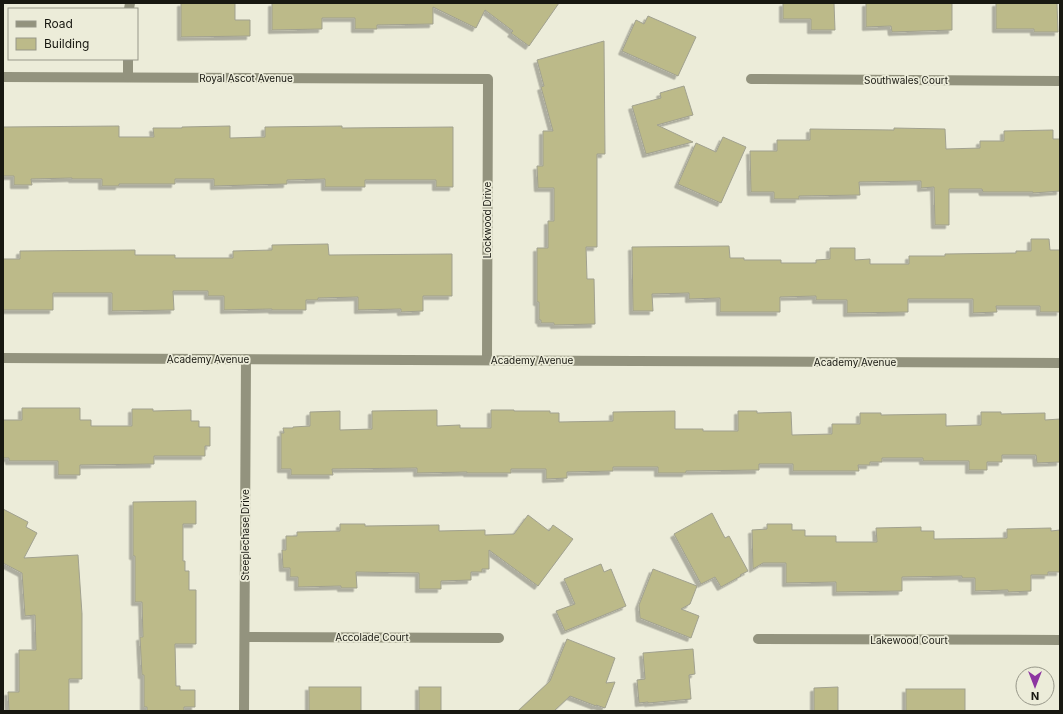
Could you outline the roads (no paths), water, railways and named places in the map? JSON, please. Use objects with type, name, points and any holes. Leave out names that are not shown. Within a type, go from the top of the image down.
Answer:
[{"type":"street","points":[[128,60],[128,78]]},
{"type":"street","name":"Royal Ascot Avenue","points":[[3,77],[488,79]]},
{"type":"street","name":"Lockwood Drive","points":[[487,360],[488,79]]},
{"type":"street","name":"Southwales Court","points":[[751,80],[1060,81]]},
{"type":"street","name":"Academy Avenue","points":[[3,358],[1060,363]]},
{"type":"street","name":"Steeplechase Drive","points":[[244,711],[246,359]]},
{"type":"street","name":"Accolade Court","points":[[245,637],[499,638]]},
{"type":"street","name":"Lakewood Court","points":[[758,639],[1060,640]]}]
